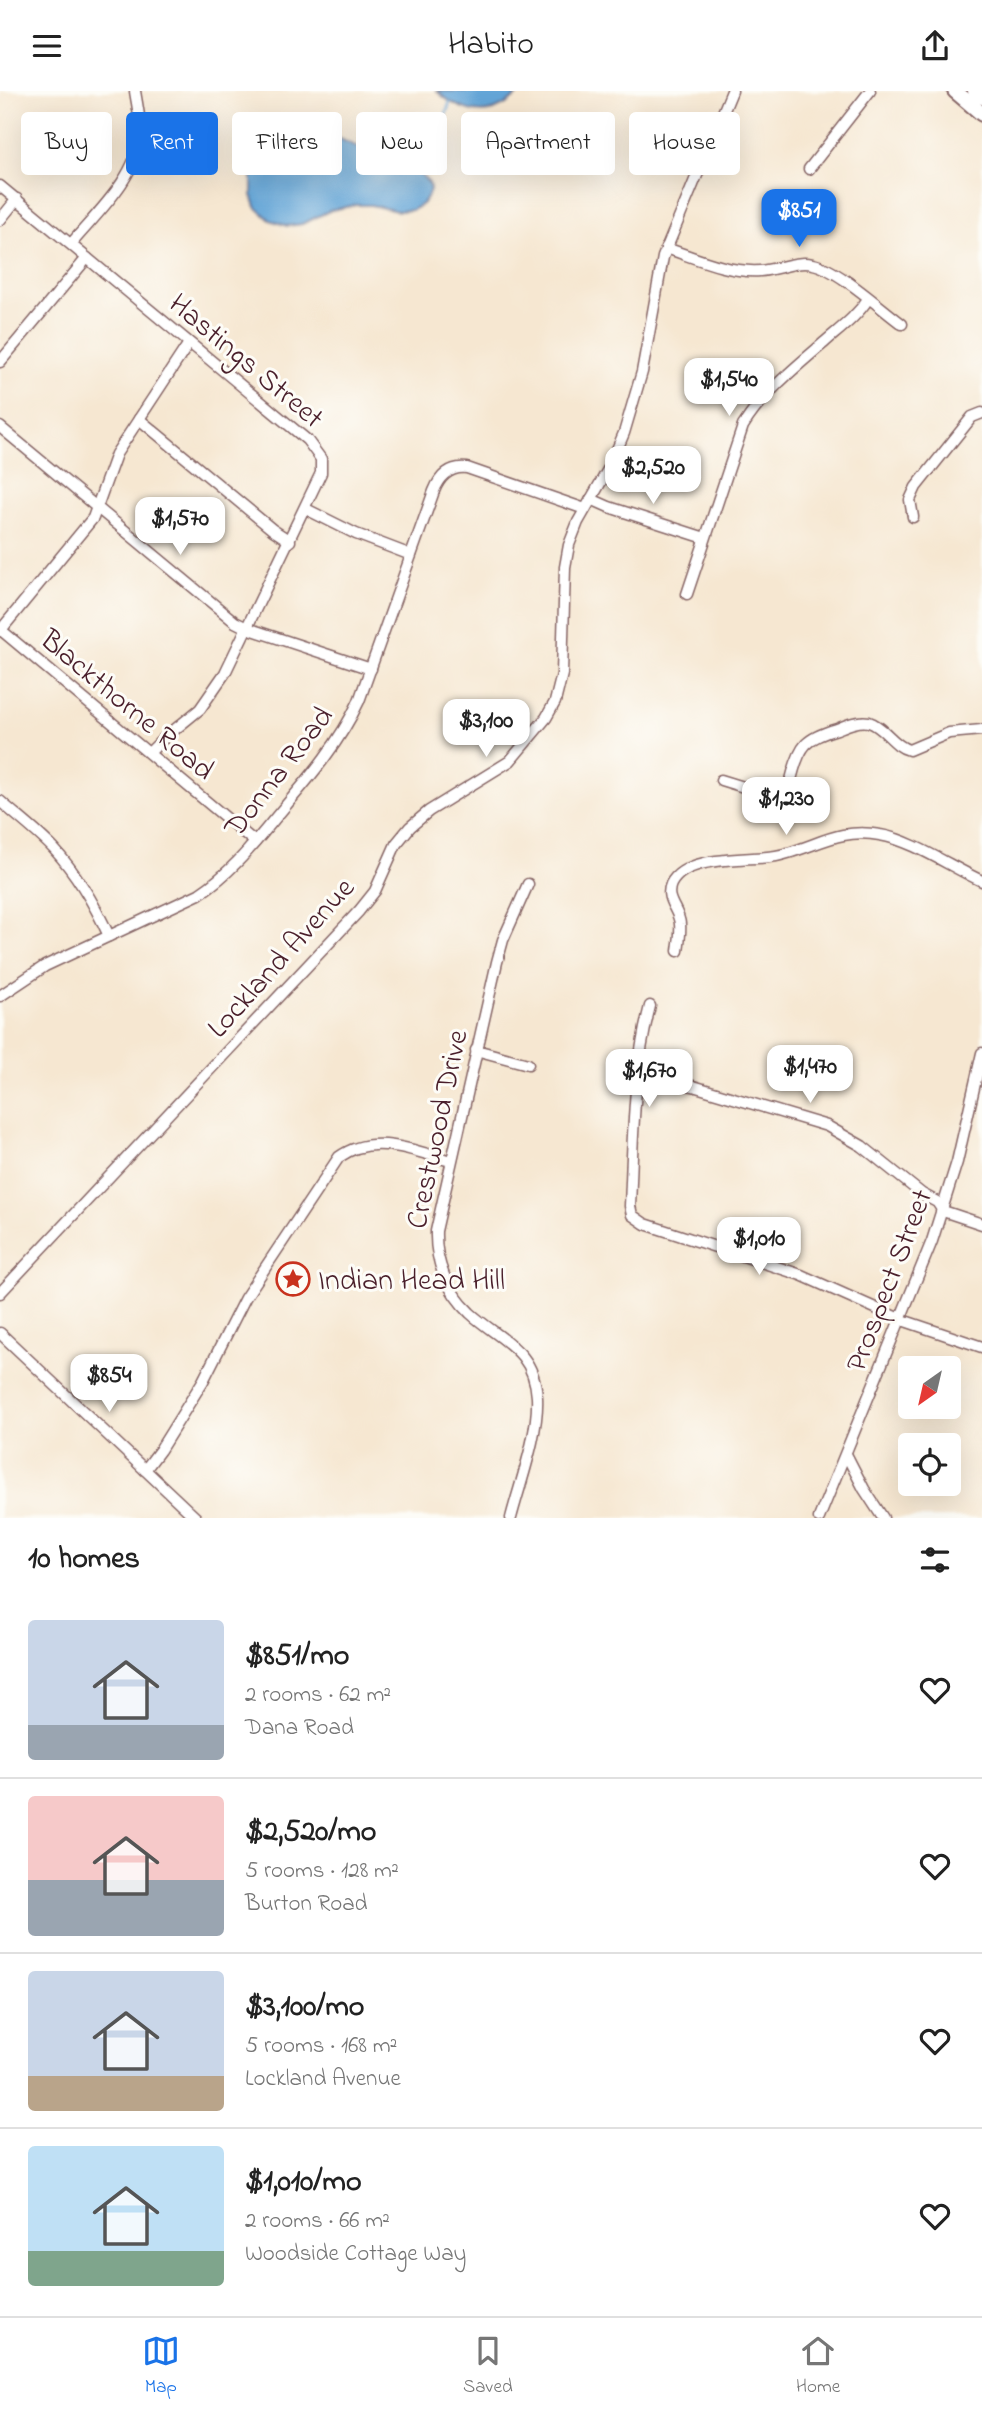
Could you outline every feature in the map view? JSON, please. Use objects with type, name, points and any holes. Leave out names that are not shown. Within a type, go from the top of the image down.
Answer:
[{"type":"highway","points":[[955,91],[982,114]]},
{"type":"highway","points":[[975,91],[982,97]]},
{"type":"street","points":[[71,244],[126,177],[135,160],[141,133],[135,91]]},
{"type":"street","name":"Lockland Avenue","points":[[0,1293],[359,911],[375,891],[396,844],[410,827],[429,811],[510,761],[546,718],[561,684],[565,567],[569,545],[584,509],[620,443],[639,384],[657,278],[666,248],[732,91]]},
{"type":"street","points":[[809,169],[870,91]]},
{"type":"street","name":"Hastings Street","points":[[0,186],[313,446],[321,459],[321,473],[306,509],[220,683],[208,701],[149,753]]},
{"type":"street","points":[[0,220],[17,199]]},
{"type":"street","points":[[666,248],[741,270],[760,271],[799,264],[816,264],[902,324]]},
{"type":"street","points":[[0,362],[87,258]]},
{"type":"street","points":[[687,594],[737,438],[750,414],[776,384],[852,319],[869,299]]},
{"type":"street","points":[[0,630],[88,525],[98,509],[112,461],[189,342]]},
{"type":"street","points":[[912,517],[910,500],[916,487],[972,417],[981,413]]},
{"type":"street","points":[[139,419],[273,530],[290,541]]},
{"type":"street","points":[[0,427],[229,617],[247,628],[371,669]]},
{"type":"street","name":"Donna Road","points":[[0,996],[45,966],[187,900],[209,887],[235,865],[255,842],[335,744],[354,712],[437,484],[453,469],[460,467],[476,470],[584,509]]},
{"type":"street","points":[[591,499],[705,538]]},
{"type":"street","points":[[306,509],[356,534],[411,555]]},
{"type":"street","name":"Blackthorne Road","points":[[0,630],[255,842]]},
{"type":"street","points":[[721,780],[768,795],[782,795],[789,788],[798,754],[808,740],[856,722],[874,725],[901,747],[909,750],[948,733],[982,730]]},
{"type":"street","points":[[0,801],[63,859],[83,888],[109,936]]},
{"type":"street","points":[[678,951],[680,924],[670,900],[670,887],[681,872],[709,863],[777,855],[827,838],[869,834],[889,837],[909,845],[982,881]]},
{"type":"street","name":"Crestwood Drive","points":[[511,1518],[535,1424],[536,1388],[531,1370],[522,1355],[509,1341],[470,1312],[450,1288],[437,1251],[436,1231],[500,950],[528,884]]},
{"type":"street","points":[[650,1006],[637,1076],[630,1206],[632,1215],[645,1224],[801,1275],[901,1320],[982,1347]]},
{"type":"street","points":[[476,1050],[528,1064]]},
{"type":"street","name":"Prospect Street","points":[[819,1518],[943,1211],[982,1053]]},
{"type":"street","points":[[637,1076],[693,1086],[836,1131],[871,1152],[922,1194],[937,1202],[943,1211],[982,1224]]},
{"type":"street","points":[[145,1470],[203,1381],[251,1289],[339,1157],[355,1147],[383,1145],[451,1161]]},
{"type":"street","points":[[0,1333],[196,1518]]},
{"type":"street","points":[[846,1454],[883,1518]]},
{"type":"water","points":[[437,91],[521,91],[501,107],[490,111],[469,110],[448,100]]},
{"type":"water","points":[[342,140],[356,146],[356,175],[421,175],[429,183],[430,189],[422,204],[412,210],[397,211],[371,205],[356,205],[331,210],[302,224],[287,226],[270,220],[256,207],[252,195],[252,176],[342,175]]},
{"type":"waterway","points":[[447,112],[450,102]]},
{"type":"place","name":"Indian Head Hill","points":[[293,1279]]}]
